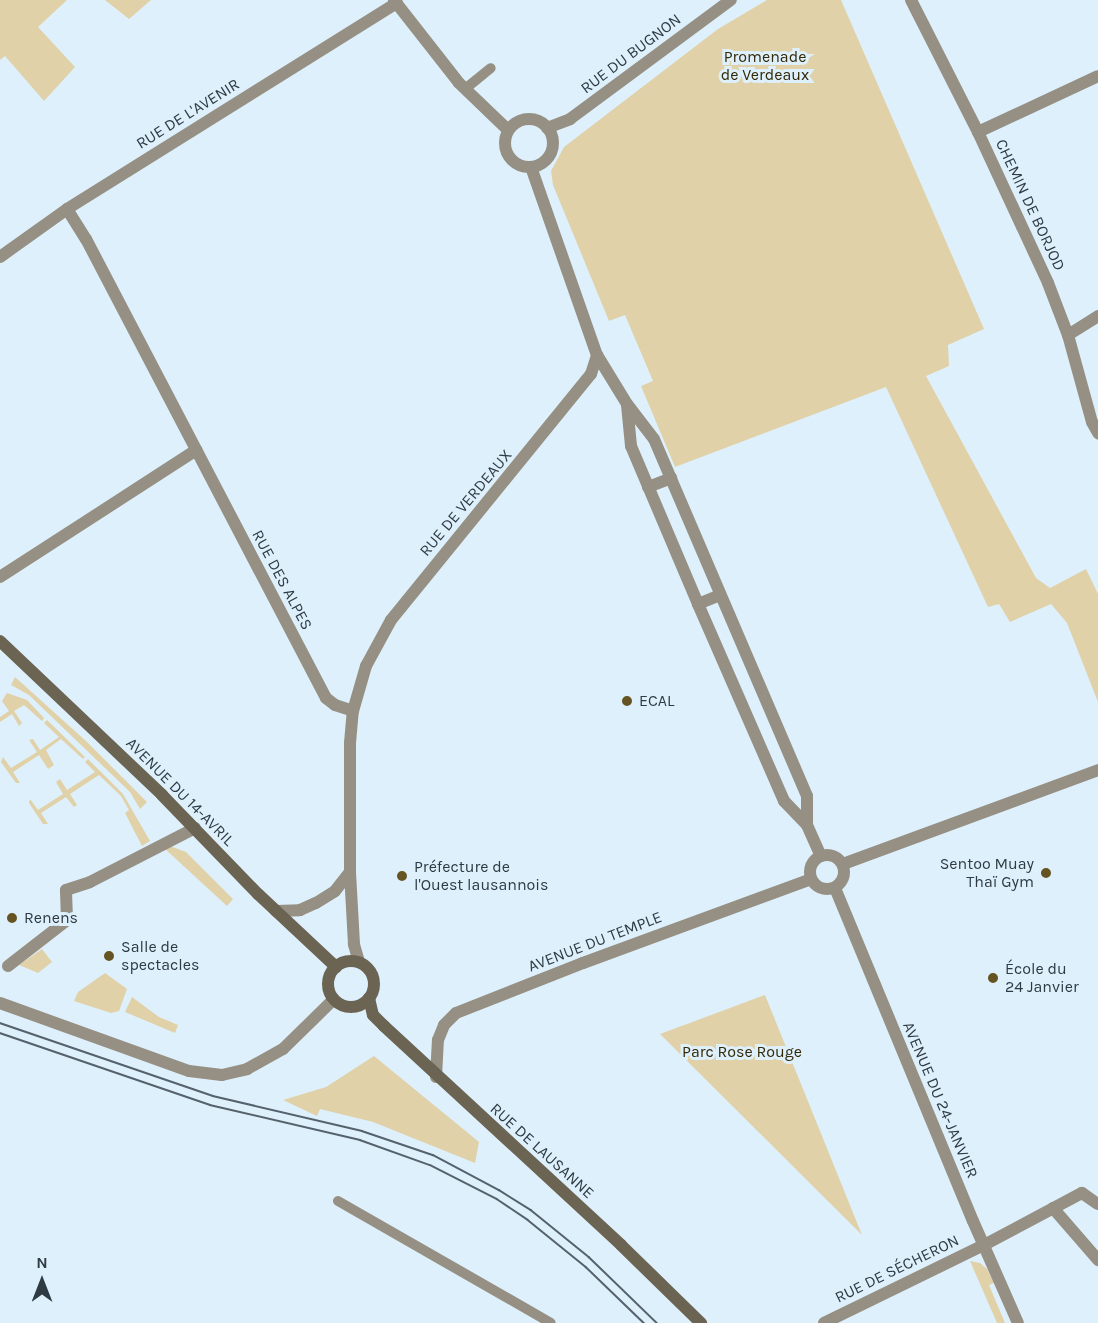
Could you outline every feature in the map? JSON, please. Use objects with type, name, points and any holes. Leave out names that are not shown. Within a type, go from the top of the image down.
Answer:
[{"type":"main road","name":"AVENUE DU 14-AVRIL","points":[[0,641],[336,967]]},
{"type":"main road","points":[[347,962],[359,962],[372,975],[374,987],[369,998],[352,1006],[334,999],[328,986],[332,972],[336,967],[347,962]]},
{"type":"main road","name":"RUE DE LAUSANNE","points":[[369,998],[373,1015],[436,1077],[621,1245],[701,1323]]},
{"type":"street","name":"RUE DU BUGNON","points":[[548,128],[570,119],[731,0]]},
{"type":"street","name":"CHEMIN DE BORJOD","points":[[911,0],[978,132],[1048,283],[1068,335],[1092,422],[1098,433]]},
{"type":"street","points":[[395,1],[465,89],[508,130]]},
{"type":"street","name":"RUE DE L'AVENIR","points":[[0,257],[67,209],[395,1]]},
{"type":"street","points":[[978,132],[1098,76]]},
{"type":"street","points":[[527,119],[535,120],[548,128],[553,141],[549,156],[538,165],[531,167],[516,164],[506,152],[504,144],[508,130],[513,124],[527,119]]},
{"type":"street","points":[[531,167],[597,355],[627,404],[654,439],[807,796],[807,825]]},
{"type":"street","name":"RUE DES ALPES","points":[[67,209],[86,239],[326,698],[344,709],[353,711]]},
{"type":"street","points":[[1068,335],[1098,316]]},
{"type":"street","name":"RUE DE VERDEAUX","points":[[359,962],[354,944],[350,872],[350,743],[353,711],[366,666],[391,620],[591,374],[597,355]]},
{"type":"street","points":[[627,404],[631,447],[698,604],[784,801],[807,825],[821,856]]},
{"type":"street","points":[[0,577],[196,450]]},
{"type":"street","points":[[648,487],[671,478]]},
{"type":"street","points":[[698,604],[720,595]]},
{"type":"street","points":[[843,864],[1098,770]]},
{"type":"street","points":[[8,966],[67,920],[66,890],[90,882],[195,828]]},
{"type":"street","points":[[821,856],[836,856],[843,864],[843,880],[835,888],[819,887],[812,879],[812,863],[821,856]]},
{"type":"street","points":[[276,911],[300,910],[316,903],[335,891],[350,872]]},
{"type":"street","name":"AVENUE DU TEMPLE","points":[[436,1077],[438,1040],[444,1025],[456,1013],[583,963],[812,879]]},
{"type":"street","name":"AVENUE DU 24-JANVIER","points":[[835,888],[1018,1323]]},
{"type":"street","points":[[0,1003],[189,1071],[222,1075],[247,1069],[283,1049],[334,999]]},
{"type":"street","name":"RUE DE SÉCHERON","points":[[824,1323],[984,1245],[1082,1193],[1098,1204]]},
{"type":"street","points":[[1053,1208],[1098,1260]]},
{"type":"lane","points":[[465,89],[491,68]]},
{"type":"lane","points":[[338,1201],[551,1323]]},
{"type":"green space","points":[[0,0],[67,0],[38,27],[75,67],[44,101],[5,56],[0,60]]},
{"type":"green space","points":[[105,0],[151,0],[129,19]]},
{"type":"green space","name":"Promenade de Verdeaux","points":[[767,0],[841,0],[984,329],[948,345],[949,366],[926,376],[1036,578],[1050,588],[1086,569],[1098,594],[1098,702],[1067,623],[1051,604],[1010,622],[999,604],[988,607],[886,387],[675,467],[641,386],[653,381],[625,315],[609,321],[553,185],[551,171],[564,147],[718,29]]},
{"type":"green space","points":[[15,677],[87,742],[147,802],[140,809],[130,792],[29,695],[11,685]]},
{"type":"green space","points":[[7,693],[27,700],[44,718],[42,721],[24,705],[14,711],[22,723],[19,726],[12,714],[0,722],[0,717],[9,711],[2,701]]},
{"type":"green space","points":[[47,720],[85,757],[83,759],[61,739],[46,750],[54,765],[48,769],[39,755],[13,772],[20,783],[16,783],[1,762],[3,757],[11,768],[37,752],[29,740],[33,739],[40,750],[59,737],[44,723]]},
{"type":"green space","points":[[88,759],[123,794],[150,841],[142,846],[125,813],[129,810],[121,796],[99,775],[70,794],[77,805],[74,807],[66,797],[41,813],[48,824],[43,824],[29,803],[30,799],[38,810],[63,794],[56,782],[60,779],[67,790],[95,772],[85,762]]},
{"type":"green space","points":[[170,846],[186,852],[233,899],[227,906],[164,848]]},
{"type":"green space","points":[[42,949],[52,962],[38,973],[19,965]]},
{"type":"green space","points":[[105,973],[127,989],[119,1011],[111,1013],[74,1001],[78,992]]},
{"type":"green space","name":"Parc Rose Rouge","points":[[765,995],[862,1235],[660,1034]]},
{"type":"green space","points":[[132,997],[159,1017],[178,1025],[175,1033],[125,1012]]},
{"type":"green space","points":[[374,1056],[479,1142],[475,1163],[373,1122],[320,1109],[317,1116],[283,1100],[326,1087]]},
{"type":"green space","points":[[970,1261],[980,1263],[987,1269],[994,1283],[989,1285],[1005,1323],[997,1323]]},
{"type":"tram line","points":[[0,1023],[213,1096],[362,1131],[433,1155],[531,1210],[589,1257],[657,1323]]},
{"type":"tram line","points":[[0,1033],[210,1105],[360,1140],[430,1165],[497,1199],[528,1220],[586,1267],[644,1323]]},
{"type":"place","name":"ECAL","points":[[627,701]]},
{"type":"place","name":"Sentoo Muay Thaï Gym","points":[[1046,873]]},
{"type":"place","name":"Préfecture de l'Ouest lausannois","points":[[402,876]]},
{"type":"place","name":"Renens","points":[[12,918]]},
{"type":"place","name":"Salle de spectacles","points":[[109,956]]},
{"type":"place","name":"École du 24 Janvier","points":[[993,978]]}]
